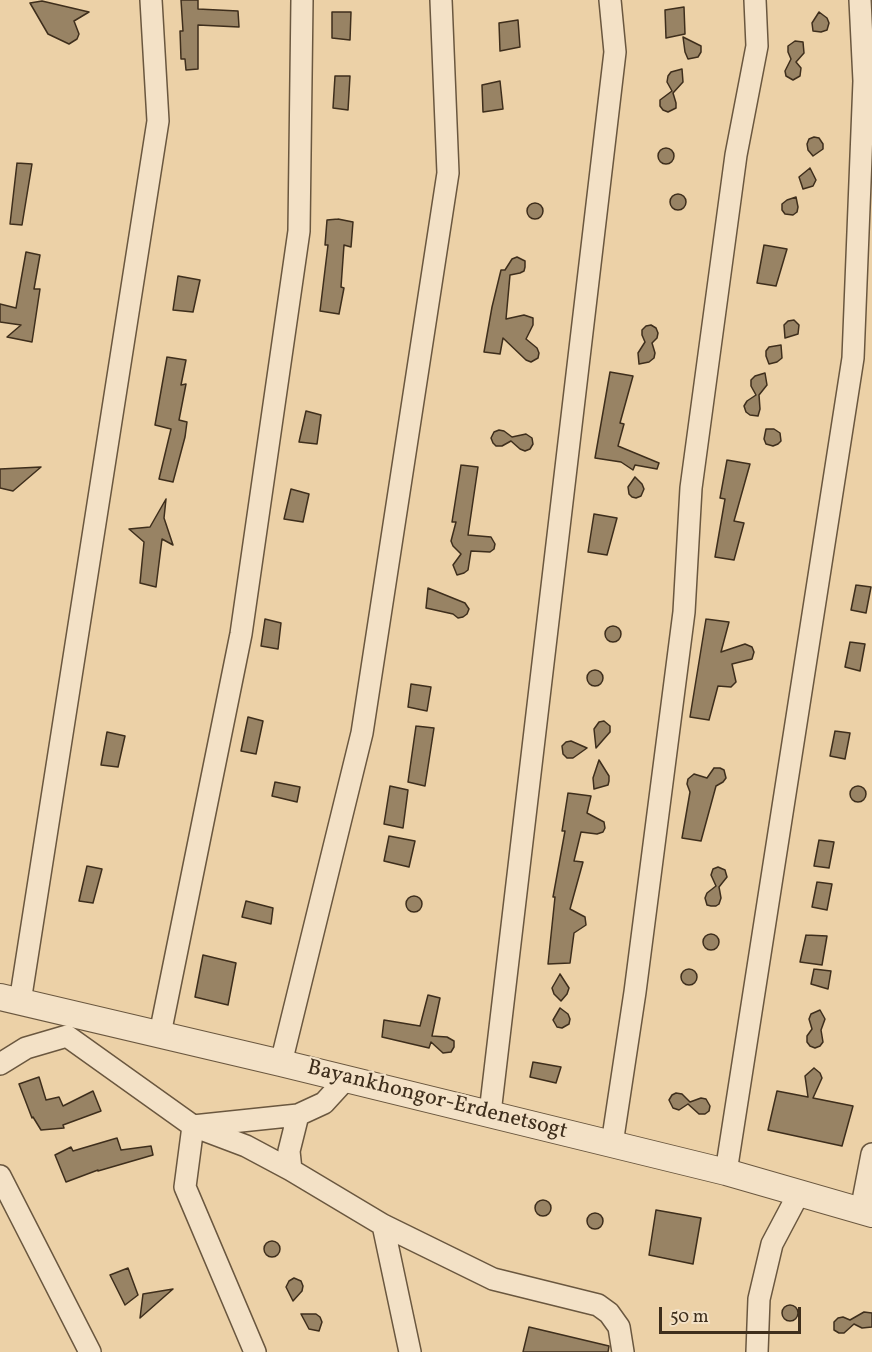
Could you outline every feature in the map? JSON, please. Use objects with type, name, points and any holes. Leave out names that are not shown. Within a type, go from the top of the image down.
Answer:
[{"type":"street","points":[[10,999],[158,121],[151,0]]},
{"type":"street","points":[[160,1034],[241,634],[299,231],[302,0]]},
{"type":"street","points":[[281,1063],[362,733],[448,173],[441,0]]},
{"type":"street","points":[[490,1113],[615,52],[610,0]]},
{"type":"street","points":[[612,1144],[635,992],[684,612],[691,488],[736,155],[757,46],[755,0]]},
{"type":"street","points":[[726,1172],[853,358],[864,81],[860,0]]},
{"type":"street","name":"Bayankhongor-Erdenetsogt","points":[[10,999],[490,1113],[726,1172],[867,1213]]},
{"type":"street","points":[[0,1064],[26,1048],[67,1036],[194,1126],[246,1146],[383,1225],[493,1279],[598,1305],[609,1313],[619,1327],[623,1352]]},
{"type":"street","points":[[194,1126],[298,1115],[324,1103],[346,1078]]},
{"type":"street","points":[[291,1170],[289,1151],[298,1115]]},
{"type":"street","points":[[194,1126],[185,1187],[255,1352]]},
{"type":"street","points":[[867,1213],[872,1154]]},
{"type":"street","points":[[0,1176],[90,1352]]},
{"type":"street","points":[[757,1352],[759,1299],[772,1244],[799,1193]]},
{"type":"street","points":[[383,1225],[410,1352]]},
{"type":"building","points":[[181,0],[198,0],[198,9],[238,11],[239,27],[198,25],[198,69],[186,70],[185,59],[181,59],[180,31],[183,31]]},
{"type":"building","points":[[42,1],[89,12],[74,21],[79,34],[77,39],[69,44],[48,34],[30,3]]},
{"type":"building","points":[[684,7],[685,34],[666,38],[665,10]]},
{"type":"building","points":[[332,12],[351,12],[350,40],[332,38]]},
{"type":"building","points":[[819,12],[827,18],[829,23],[827,30],[821,32],[813,31],[812,23]]},
{"type":"building","points":[[518,20],[520,47],[500,51],[499,23]]},
{"type":"building","points":[[683,37],[701,46],[698,57],[688,59]]},
{"type":"building","points":[[795,41],[803,42],[804,53],[796,62],[801,68],[800,76],[793,80],[786,76],[785,71],[791,59],[788,46]]},
{"type":"building","points":[[682,69],[683,82],[673,93],[676,108],[668,112],[660,106],[660,100],[672,91],[667,82],[668,76],[671,72]]},
{"type":"building","points":[[335,76],[350,76],[348,110],[333,108]]},
{"type":"building","points":[[500,81],[503,109],[483,112],[482,85]]},
{"type":"building","points":[[819,138],[823,149],[813,156],[807,144],[809,139]]},
{"type":"building","points":[[663,148],[669,148],[674,156],[672,162],[663,164],[658,159],[658,153]]},
{"type":"building","points":[[17,163],[32,164],[22,225],[10,224]]},
{"type":"building","points":[[810,168],[816,180],[813,186],[803,189],[799,177]]},
{"type":"building","points":[[675,194],[681,194],[686,202],[684,208],[675,210],[670,205],[670,199]]},
{"type":"building","points":[[796,197],[797,212],[793,215],[785,214],[782,204]]},
{"type":"building","points":[[532,203],[538,203],[543,211],[541,217],[532,219],[527,214],[527,208]]},
{"type":"building","points":[[338,219],[353,222],[351,247],[344,245],[341,287],[344,288],[339,314],[320,311],[328,245],[325,245],[327,220]]},
{"type":"building","points":[[764,245],[787,249],[776,286],[757,283]]},
{"type":"building","points":[[26,252],[40,255],[34,289],[40,289],[32,342],[7,337],[21,325],[0,322],[0,304],[16,308]]},
{"type":"building","points":[[517,257],[525,261],[525,267],[524,271],[510,275],[506,319],[524,315],[533,318],[533,325],[526,339],[537,348],[539,353],[538,358],[531,362],[503,338],[500,354],[484,352],[501,270],[505,270],[512,259]]},
{"type":"building","points":[[178,276],[200,280],[193,312],[173,310]]},
{"type":"building","points":[[794,320],[799,325],[798,334],[785,338],[784,325]]},
{"type":"building","points":[[651,325],[658,333],[652,343],[654,358],[649,362],[639,364],[638,353],[645,342],[642,330]]},
{"type":"building","points":[[781,345],[782,358],[769,364],[766,351],[769,347]]},
{"type":"building","points":[[167,357],[186,360],[181,385],[186,384],[179,420],[187,422],[173,482],[159,479],[171,429],[155,425]]},
{"type":"building","points":[[610,372],[633,376],[620,423],[624,424],[618,446],[659,463],[657,469],[635,465],[633,470],[621,462],[595,458]]},
{"type":"building","points":[[765,373],[767,385],[759,395],[758,416],[750,415],[744,406],[756,395],[751,386],[751,380]]},
{"type":"building","points":[[306,411],[321,415],[317,444],[299,442]]},
{"type":"building","points":[[766,429],[774,429],[780,433],[781,441],[778,444],[773,446],[766,444],[764,439]]},
{"type":"building","points":[[499,430],[512,437],[526,434],[532,438],[533,444],[525,451],[511,441],[502,446],[496,446],[491,438],[494,432]]},
{"type":"building","points":[[727,460],[750,464],[734,521],[744,523],[734,560],[715,557],[725,499],[720,498]]},
{"type":"building","points":[[461,465],[478,467],[468,535],[491,537],[495,544],[494,549],[490,552],[471,551],[468,570],[457,575],[453,565],[461,554],[451,541],[456,522],[452,522]]},
{"type":"building","points":[[41,467],[13,491],[0,488],[0,469]]},
{"type":"building","points":[[635,477],[644,489],[641,496],[636,498],[629,494],[628,487]]},
{"type":"building","points":[[291,489],[309,494],[303,522],[284,519]]},
{"type":"building","points":[[166,499],[164,518],[173,545],[162,539],[156,587],[140,583],[144,542],[129,529],[150,527]]},
{"type":"building","points":[[594,514],[617,518],[607,555],[588,552]]},
{"type":"building","points":[[856,585],[871,587],[866,613],[851,610]]},
{"type":"building","points":[[428,588],[465,603],[469,609],[467,614],[458,618],[453,614],[426,608]]},
{"type":"building","points":[[265,619],[281,623],[278,649],[261,646]]},
{"type":"building","points":[[706,619],[729,622],[721,652],[745,644],[752,647],[754,652],[752,659],[732,664],[736,682],[731,687],[718,686],[709,720],[690,717]]},
{"type":"building","points":[[610,626],[616,626],[621,634],[619,640],[610,642],[605,637],[605,631]]},
{"type":"building","points":[[850,642],[865,644],[860,671],[845,667]]},
{"type":"building","points":[[592,670],[598,670],[603,678],[601,684],[592,686],[587,681],[587,675]]},
{"type":"building","points":[[411,684],[431,687],[427,711],[408,707]]},
{"type":"building","points":[[248,717],[263,721],[256,754],[241,751]]},
{"type":"building","points":[[604,721],[610,726],[610,732],[596,748],[594,729],[599,722]]},
{"type":"building","points":[[416,726],[434,728],[425,786],[408,782]]},
{"type":"building","points":[[835,731],[850,733],[845,759],[830,756]]},
{"type":"building","points":[[107,732],[125,736],[118,767],[101,765]]},
{"type":"building","points":[[571,741],[587,748],[573,758],[567,758],[563,754],[562,746]]},
{"type":"building","points":[[599,760],[609,776],[609,781],[608,785],[594,789],[593,778]]},
{"type":"building","points":[[714,768],[724,770],[726,778],[716,786],[701,841],[682,838],[690,792],[688,779],[694,774],[707,778]]},
{"type":"building","points":[[275,782],[300,787],[297,802],[272,796]]},
{"type":"building","points":[[390,786],[408,790],[403,828],[384,824]]},
{"type":"building","points":[[855,786],[861,786],[866,794],[864,800],[855,802],[850,797],[850,791]]},
{"type":"building","points":[[568,793],[591,796],[587,813],[604,822],[605,828],[603,832],[597,834],[581,832],[574,861],[583,862],[570,909],[585,917],[586,925],[574,933],[570,963],[548,964],[555,897],[553,897],[565,831],[562,831]]},
{"type":"building","points":[[389,836],[415,841],[409,867],[384,861]]},
{"type":"building","points":[[819,840],[834,842],[829,868],[814,866]]},
{"type":"building","points":[[87,866],[102,869],[93,903],[79,901]]},
{"type":"building","points":[[718,867],[725,870],[727,877],[719,887],[721,898],[719,904],[711,906],[707,905],[705,898],[707,893],[716,886],[711,875],[713,869]]},
{"type":"building","points":[[817,882],[832,884],[827,910],[812,907]]},
{"type":"building","points":[[411,896],[417,896],[422,904],[420,910],[411,912],[406,907],[406,901]]},
{"type":"building","points":[[246,901],[273,908],[271,924],[242,917]]},
{"type":"building","points":[[708,934],[714,934],[719,942],[717,948],[708,950],[703,945],[703,939]]},
{"type":"building","points":[[806,935],[827,936],[822,965],[800,962]]},
{"type":"building","points":[[203,955],[236,963],[228,1005],[195,997]]},
{"type":"building","points":[[686,969],[692,969],[697,977],[695,983],[686,985],[681,980],[681,974]]},
{"type":"building","points":[[814,969],[831,971],[828,989],[811,984]]},
{"type":"building","points":[[560,974],[569,988],[561,1001],[552,988]]},
{"type":"building","points":[[428,995],[440,998],[432,1036],[447,1037],[454,1041],[451,1052],[443,1053],[431,1042],[429,1048],[382,1037],[384,1020],[420,1026]]},
{"type":"building","points":[[560,1008],[568,1014],[570,1019],[569,1024],[562,1028],[557,1027],[553,1020]]},
{"type":"building","points":[[820,1010],[825,1019],[821,1030],[823,1042],[815,1048],[807,1042],[807,1036],[812,1029],[809,1019],[811,1014]]},
{"type":"building","points":[[533,1062],[561,1067],[556,1083],[530,1077]]},
{"type":"building","points":[[814,1068],[822,1078],[813,1098],[853,1106],[842,1146],[768,1130],[777,1091],[808,1097],[805,1076]]},
{"type":"building","points":[[39,1077],[46,1100],[59,1097],[63,1106],[93,1091],[101,1111],[63,1125],[64,1128],[41,1130],[32,1118],[19,1084]]},
{"type":"building","points":[[676,1093],[682,1094],[690,1102],[701,1098],[706,1099],[710,1106],[709,1111],[699,1114],[688,1104],[679,1110],[673,1108],[669,1100]]},
{"type":"building","points":[[117,1138],[121,1150],[151,1146],[153,1155],[98,1170],[66,1182],[55,1155],[71,1147],[73,1151]]},
{"type":"building","points":[[540,1200],[546,1200],[551,1208],[549,1214],[540,1216],[535,1211],[535,1205]]},
{"type":"building","points":[[656,1210],[701,1218],[693,1264],[649,1255]]},
{"type":"building","points":[[592,1213],[598,1213],[603,1221],[601,1227],[592,1229],[587,1224],[587,1218]]},
{"type":"building","points":[[269,1241],[275,1241],[280,1249],[278,1255],[269,1257],[264,1252],[264,1246]]},
{"type":"building","points":[[128,1268],[138,1295],[125,1305],[110,1275]]},
{"type":"building","points":[[294,1278],[301,1281],[303,1286],[302,1291],[293,1301],[286,1287]]},
{"type":"building","points":[[173,1289],[140,1318],[143,1294]]},
{"type":"building","points":[[787,1305],[793,1305],[798,1313],[796,1319],[787,1321],[782,1316],[782,1310]]},
{"type":"building","points":[[864,1312],[872,1313],[872,1327],[862,1328],[854,1324],[844,1333],[834,1330],[834,1322],[838,1318],[843,1317],[850,1320]]},
{"type":"building","points":[[301,1314],[316,1314],[320,1317],[322,1322],[319,1331],[309,1329]]},
{"type":"building","points":[[529,1327],[609,1346],[608,1352],[523,1352]]}]
